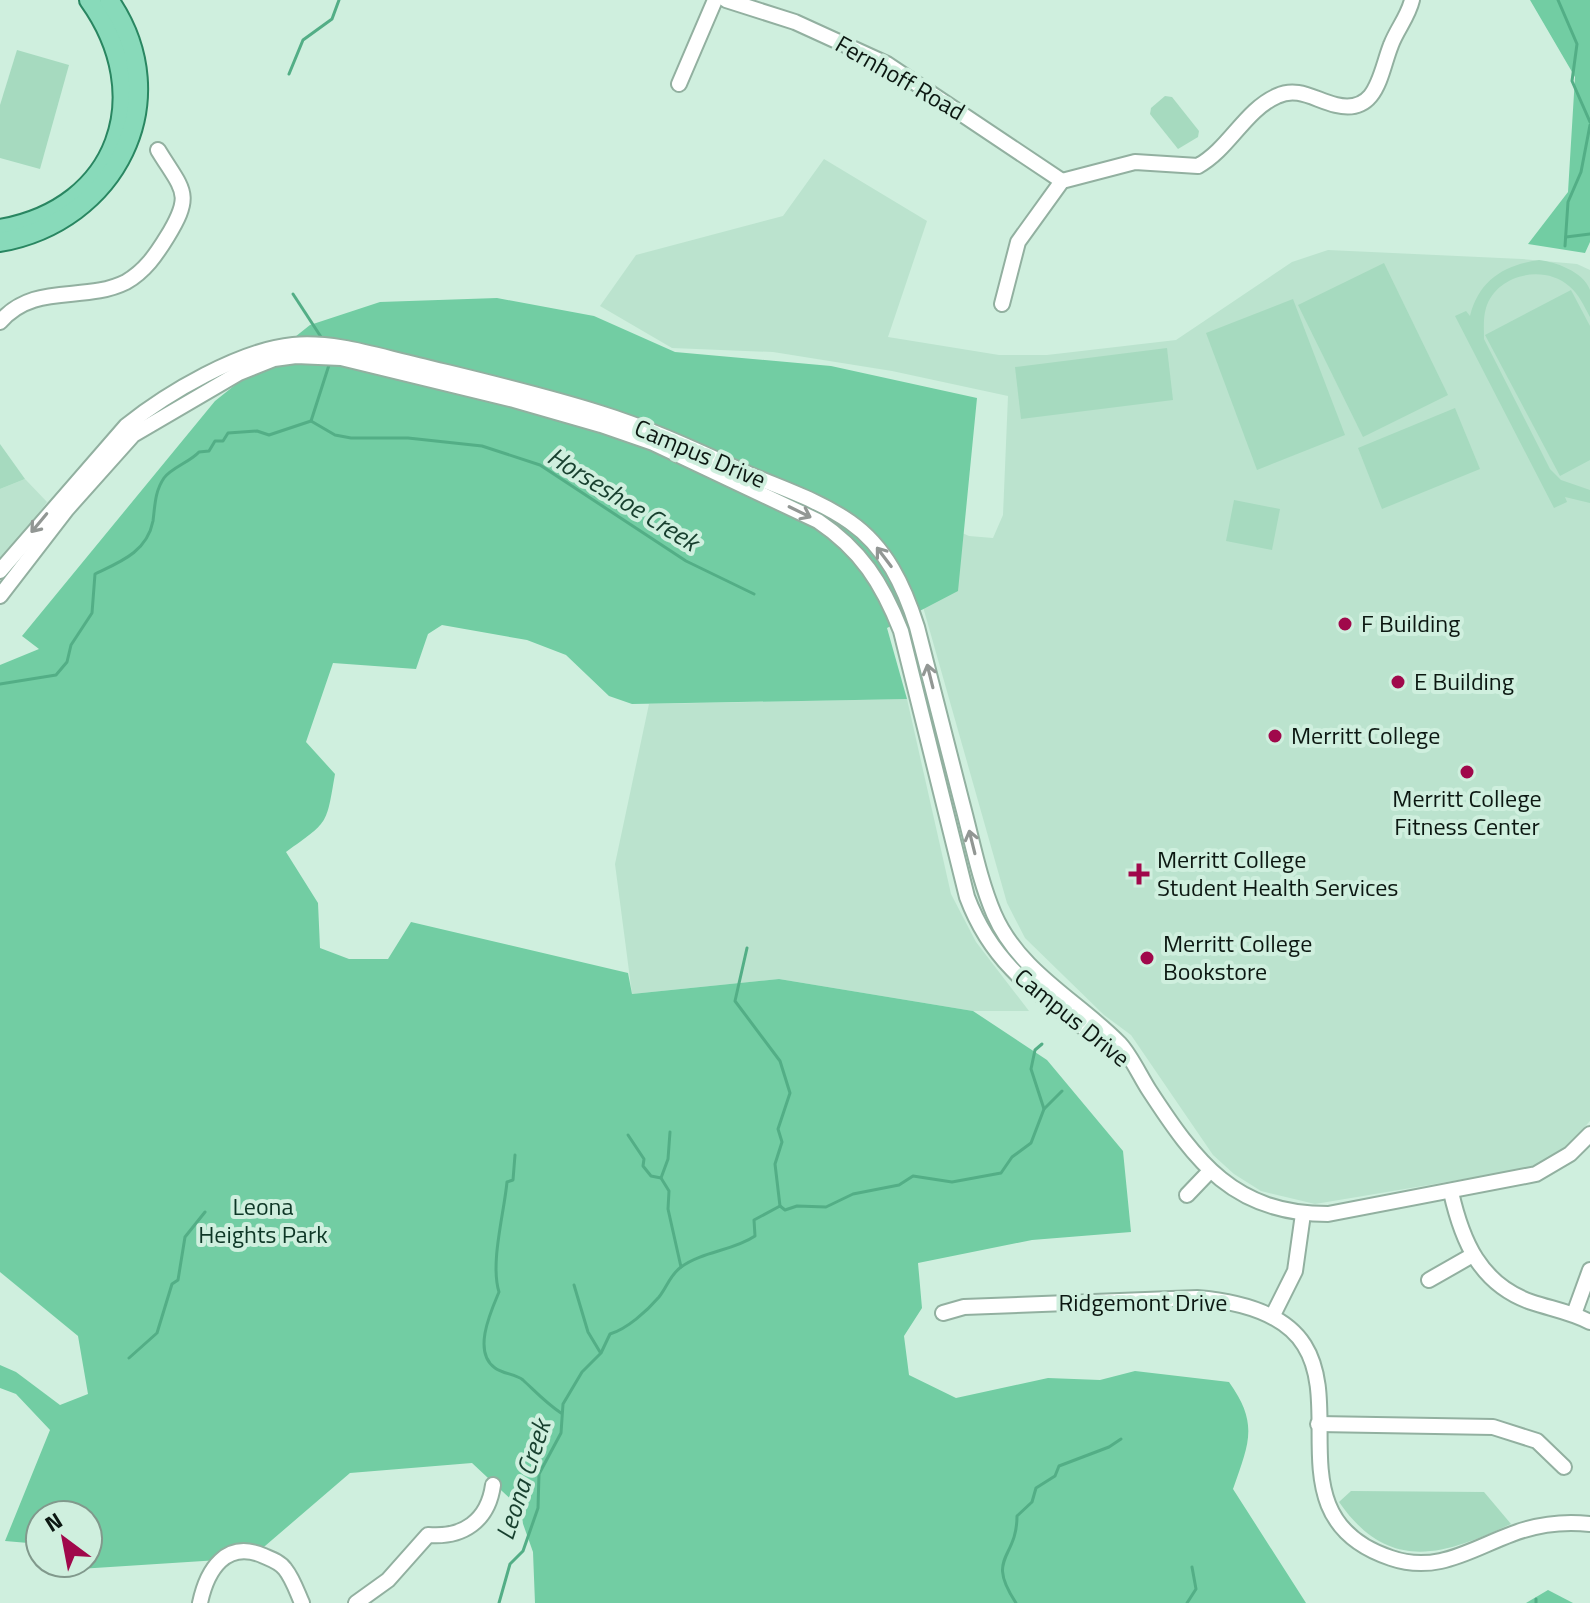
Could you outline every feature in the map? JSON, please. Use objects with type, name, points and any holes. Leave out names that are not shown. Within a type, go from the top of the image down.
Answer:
[{"type":"main road","points":[[0,229],[44,217],[65,205],[93,178],[114,143],[122,116],[121,64],[106,24],[89,0]]},
{"type":"main road","points":[[0,242],[50,229],[71,215],[94,197],[126,147],[138,91],[135,62],[120,16],[109,0]]},
{"type":"street","points":[[679,84],[715,0]]},
{"type":"street","name":"Fernhoff Road","points":[[726,0],[795,22],[887,64],[1062,181]]},
{"type":"street","points":[[1002,304],[1018,242],[1062,181],[1135,162],[1198,166],[1266,103],[1280,94],[1300,92],[1339,106],[1363,102],[1378,87],[1391,44],[1412,0]]},
{"type":"street","points":[[0,322],[31,298],[124,283],[152,261],[184,209],[182,189],[158,150]]},
{"type":"street","name":"Campus Drive","points":[[0,571],[104,447],[126,426],[144,412],[252,361],[319,356],[385,363],[653,443],[818,521],[858,551],[879,581],[901,631],[967,897],[977,924],[1001,959],[1037,995],[1136,1070],[1178,1134],[1209,1172],[1257,1201],[1303,1214],[1355,1210],[1536,1174],[1570,1154],[1590,1134]]},
{"type":"street","name":"Campus Drive","points":[[0,596],[67,509],[133,435],[252,361]]},
{"type":"street","points":[[1187,1195],[1209,1172]]},
{"type":"street","points":[[1451,1192],[1471,1256],[1502,1286],[1528,1301],[1574,1314],[1590,1322]]},
{"type":"street","points":[[1273,1315],[1295,1271],[1303,1214]]},
{"type":"street","points":[[1429,1280],[1471,1256]]},
{"type":"street","points":[[1574,1314],[1590,1270]]},
{"type":"street","name":"Ridgemont Drive","points":[[943,1313],[964,1307],[1197,1298],[1233,1301],[1273,1315],[1299,1333],[1314,1359],[1318,1371],[1320,1476],[1338,1519],[1367,1547],[1391,1558],[1418,1563],[1443,1562],[1534,1527],[1560,1523],[1590,1524]]},
{"type":"street","points":[[1318,1424],[1493,1427],[1537,1441],[1564,1467]]},
{"type":"street","points":[[356,1603],[388,1580],[428,1535],[455,1534],[476,1522],[491,1503],[493,1485]]},
{"type":"street","points":[[200,1603],[209,1573],[216,1562],[232,1552],[253,1551],[283,1565],[302,1603]]},
{"type":"shaded area","points":[[17,50],[69,65],[40,169],[0,158],[0,105]]},
{"type":"shaded area","points":[[1165,96],[1172,97],[1199,131],[1198,137],[1178,149],[1150,114],[1151,108]]},
{"type":"shaded area","name":"Merritt College","points":[[824,159],[927,221],[888,337],[999,355],[1047,355],[1176,340],[1292,262],[1328,250],[1522,259],[1577,264],[1590,270],[1590,1121],[1555,1159],[1536,1167],[1315,1204],[1261,1191],[1234,1174],[1213,1155],[1131,1035],[1104,1015],[1025,938],[1007,903],[912,568],[814,467],[969,536],[993,538],[1003,515],[1008,396],[892,371],[773,352],[672,348],[600,306],[636,255],[783,216]]},
{"type":"shaded area","points":[[1539,260],[1560,265],[1586,283],[1590,290],[1590,317],[1576,293],[1559,279],[1547,275],[1522,276],[1510,280],[1491,296],[1485,312],[1484,339],[1550,469],[1561,480],[1590,490],[1590,503],[1565,497],[1567,502],[1554,508],[1455,316],[1466,311],[1470,316],[1480,293],[1504,270]]},
{"type":"shaded area","points":[[1384,263],[1448,395],[1363,437],[1298,305]]},
{"type":"shaded area","points":[[1571,290],[1590,326],[1590,460],[1560,476],[1485,335]]},
{"type":"shaded area","points":[[1293,299],[1345,435],[1257,470],[1206,333]]},
{"type":"shaded area","points":[[1167,348],[1173,400],[1021,419],[1015,367]]},
{"type":"shaded area","points":[[1455,408],[1480,469],[1382,509],[1358,448]]},
{"type":"shaded area","points":[[0,444],[25,479],[0,489]]},
{"type":"shaded area","points":[[25,479],[47,502],[0,565],[0,489]]},
{"type":"shaded area","points":[[1234,500],[1280,509],[1272,550],[1226,541]]},
{"type":"shaded area","points":[[907,699],[951,894],[976,942],[1029,1011],[973,1011],[779,979],[632,994],[615,864],[649,704]]},
{"type":"shaded area","points":[[1351,1491],[1484,1492],[1511,1524],[1440,1550],[1419,1552],[1398,1549],[1378,1540],[1358,1525],[1339,1502]]},
{"type":"green space","points":[[1530,0],[1590,0],[1590,242],[1585,253],[1528,244],[1568,192],[1575,77]]},
{"type":"green space","name":"Leona Heights Park","points":[[497,298],[594,316],[675,352],[831,366],[977,398],[958,591],[887,628],[907,699],[632,704],[609,696],[566,655],[527,640],[442,625],[428,634],[416,669],[333,663],[306,742],[335,774],[330,804],[318,827],[286,852],[318,903],[320,948],[349,959],[388,959],[411,922],[628,973],[632,994],[779,979],[973,1011],[1047,1060],[1123,1151],[1131,1232],[1032,1240],[918,1263],[922,1308],[904,1336],[909,1375],[956,1398],[1048,1378],[1100,1380],[1135,1371],[1229,1382],[1245,1410],[1248,1422],[1247,1446],[1233,1489],[1306,1603],[535,1603],[533,1552],[516,1504],[472,1463],[350,1473],[258,1552],[219,1560],[104,1567],[104,1499],[24,1499],[24,1543],[5,1541],[50,1430],[16,1394],[0,1388],[0,1365],[16,1372],[60,1405],[88,1394],[78,1336],[0,1272],[0,665],[39,649],[22,636],[215,401],[310,325],[380,302]]},
{"type":"green space","points":[[1548,1590],[1573,1603],[1526,1603]]},
{"type":"waterway","points":[[289,74],[303,40],[332,19],[339,0]]},
{"type":"waterway","points":[[1558,0],[1577,44],[1572,81],[1590,122]]},
{"type":"waterway","name":"Horseshoe Creek","points":[[1565,246],[1568,202],[1581,172],[1590,125]]},
{"type":"waterway","points":[[1566,237],[1590,234]]},
{"type":"waterway","points":[[293,294],[323,340]]},
{"type":"waterway","points":[[311,421],[329,365]]},
{"type":"waterway","name":"Horseshoe Creek","points":[[0,684],[56,675],[67,662],[71,645],[92,613],[95,574],[131,555],[145,541],[153,521],[159,488],[167,474],[199,452],[209,451],[215,441],[223,441],[228,433],[257,431],[269,435],[311,421],[335,435],[408,438],[482,446],[540,465],[686,561],[754,594]]},
{"type":"waterway","points":[[747,948],[735,1001],[780,1061],[790,1093],[778,1129],[782,1142],[775,1164],[780,1206]]},
{"type":"waterway","points":[[1042,1044],[1035,1050],[1031,1069],[1044,1109]]},
{"type":"waterway","name":"Leona Creek","points":[[499,1603],[510,1564],[523,1551],[538,1508],[539,1474],[561,1433],[563,1404],[582,1372],[601,1353],[610,1334],[630,1324],[649,1308],[677,1270],[755,1236],[754,1220],[780,1206],[785,1210],[797,1206],[826,1207],[853,1194],[899,1185],[913,1176],[952,1182],[1001,1173],[1012,1157],[1031,1143],[1044,1109],[1062,1091]]},
{"type":"waterway","points":[[661,1178],[668,1159],[670,1132]]},
{"type":"waterway","points":[[628,1135],[644,1159],[643,1166],[651,1176],[661,1178],[669,1191],[668,1209],[681,1267]]},
{"type":"waterway","points":[[515,1155],[513,1180],[507,1182],[498,1238],[496,1267],[499,1292],[485,1331],[485,1352],[495,1368],[520,1378],[561,1413]]},
{"type":"waterway","points":[[129,1358],[157,1333],[172,1284],[178,1280],[185,1237],[205,1212]]},
{"type":"waterway","points":[[574,1285],[588,1332],[600,1352]]},
{"type":"waterway","points":[[1016,1603],[1007,1588],[1003,1566],[1016,1530],[1017,1516],[1032,1502],[1036,1488],[1055,1476],[1059,1466],[1109,1447],[1121,1439]]},
{"type":"waterway","points":[[1187,1603],[1196,1589],[1192,1567]]},
{"type":"place","name":"F Building","points":[[1345,624]]},
{"type":"place","name":"E Building","points":[[1398,682]]},
{"type":"place","name":"Merritt College","points":[[1275,736]]},
{"type":"place","name":"Merritt College Fitness Center","points":[[1467,772]]},
{"type":"place","name":"Merritt College Student Health Services","points":[[1139,874]]},
{"type":"place","name":"Merritt College Bookstore","points":[[1147,958]]}]
